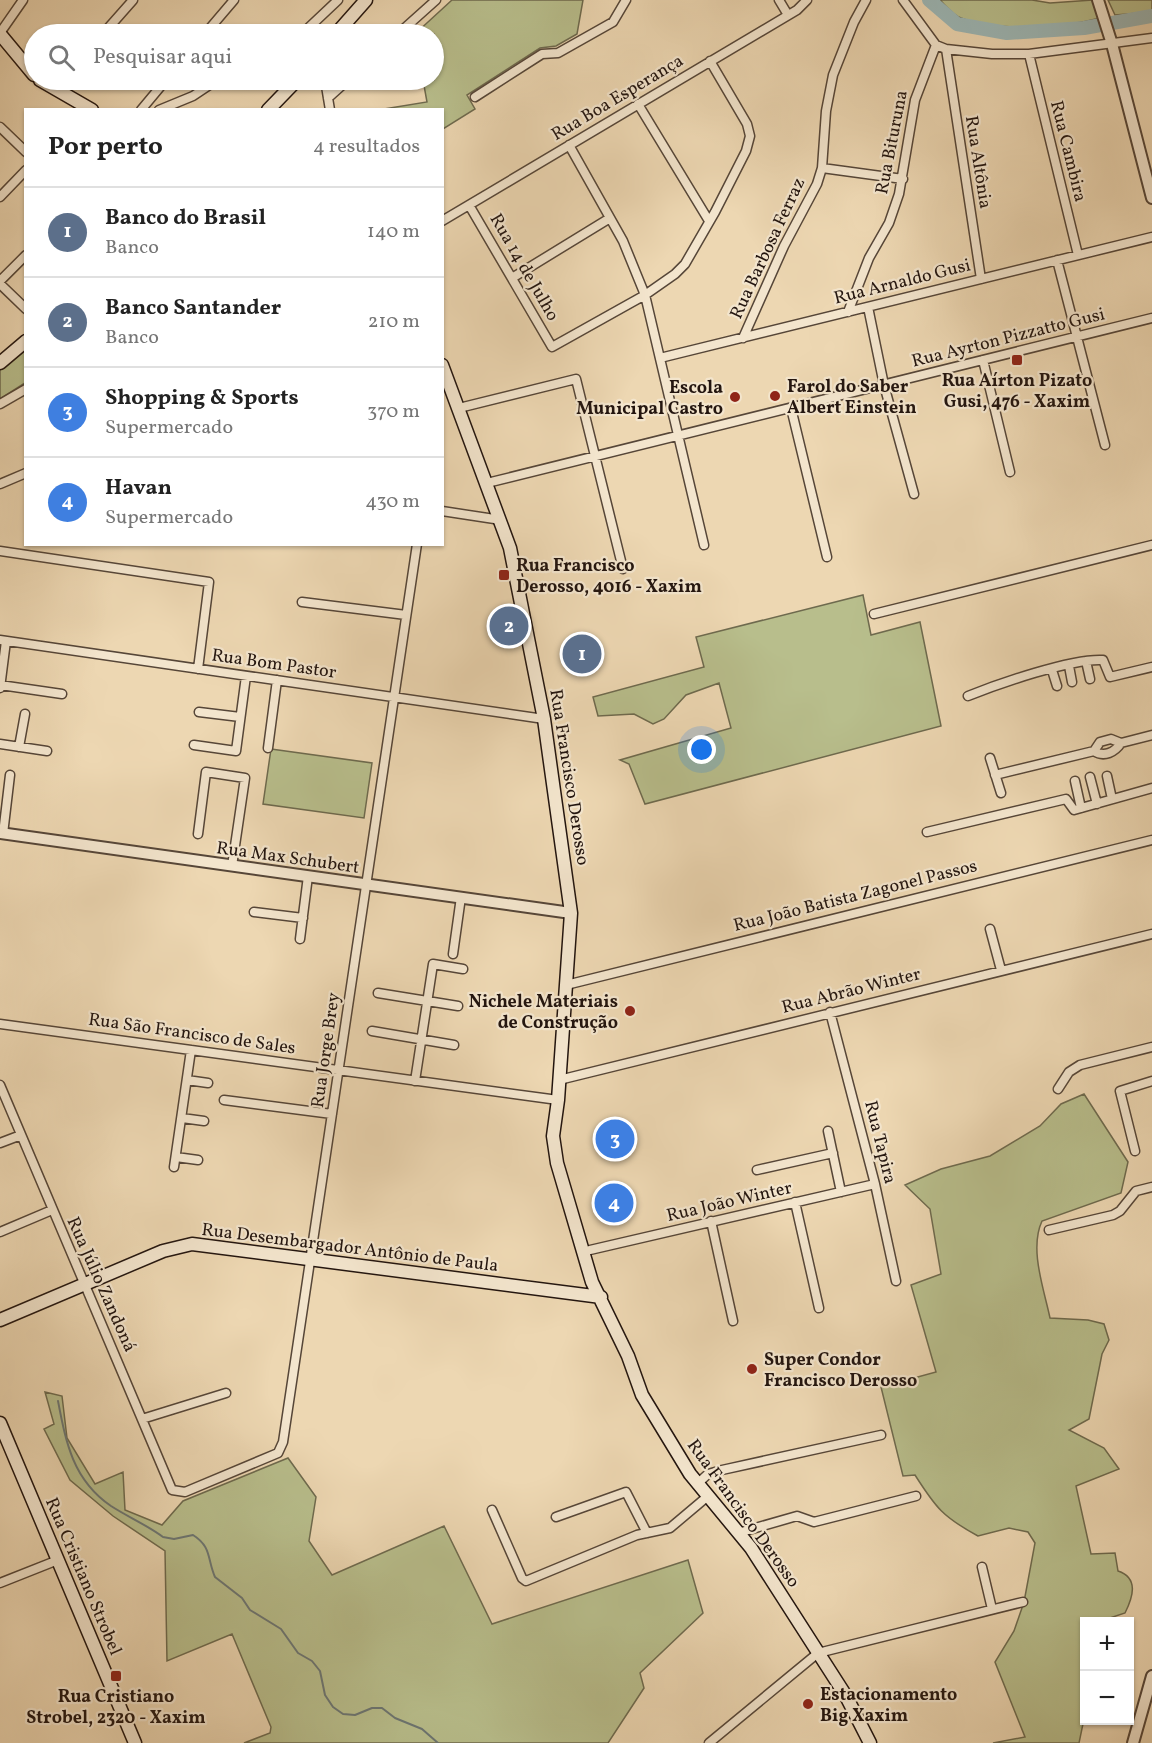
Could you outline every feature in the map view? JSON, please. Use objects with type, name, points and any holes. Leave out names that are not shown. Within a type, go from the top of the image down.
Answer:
[{"type":"main road","points":[[345,24],[366,0]]},
{"type":"main road","points":[[0,33],[24,63]]},
{"type":"main road","points":[[55,90],[86,108]]},
{"type":"main road","points":[[270,108],[288,90]]},
{"type":"main road","points":[[275,108],[281,97]]},
{"type":"main road","points":[[0,363],[24,343]]},
{"type":"main road","name":"Rua Francisco Derosso","points":[[444,370],[501,520],[517,577],[544,719],[571,913],[560,1080],[553,1120],[554,1151],[592,1282],[601,1297],[642,1395],[698,1484],[738,1533],[818,1653],[846,1696],[870,1743]]},
{"type":"main road","name":"Rua Francisco Derosso","points":[[558,1100],[563,1156],[601,1297]]},
{"type":"main road","name":"Rua Desembargador Antônio de Paula","points":[[0,1320],[181,1245],[202,1244],[601,1297]]},
{"type":"main road","name":"Rua Cristiano Strobel","points":[[0,1423],[135,1743]]},
{"type":"street","points":[[0,33],[22,0]]},
{"type":"street","points":[[112,24],[133,0]]},
{"type":"street","points":[[214,24],[234,0]]},
{"type":"street","points":[[313,24],[338,0]]},
{"type":"street","points":[[409,24],[436,0]]},
{"type":"street","points":[[475,97],[542,54],[558,53],[613,22],[626,0]]},
{"type":"street","points":[[779,0],[788,15]]},
{"type":"street","name":"Rua Boa Esperança","points":[[444,220],[788,15],[807,0]]},
{"type":"street","name":"Rua Barbosa Ferraz","points":[[743,338],[784,246],[817,184],[822,168],[826,111],[833,75],[854,22],[866,0]]},
{"type":"street","points":[[903,0],[936,45],[946,49],[992,54],[1029,54],[1111,39],[1152,38]]},
{"type":"street","points":[[1098,0],[1111,39],[1152,198]]},
{"type":"street","name":"Rua Bituruna","points":[[848,312],[869,258],[889,223],[903,179],[915,100],[936,45]]},
{"type":"street","name":"Rua Altônia","points":[[946,49],[981,279]]},
{"type":"street","name":"Rua Cambira","points":[[1029,54],[1078,255]]},
{"type":"street","points":[[645,295],[680,269],[746,152],[750,136],[747,124],[710,61]]},
{"type":"street","points":[[143,108],[158,90]]},
{"type":"street","points":[[164,108],[202,90]]},
{"type":"street","points":[[327,90],[330,108]]},
{"type":"street","points":[[328,98],[337,90]]},
{"type":"street","points":[[638,104],[709,221]]},
{"type":"street","points":[[0,127],[24,150]]},
{"type":"street","points":[[569,145],[630,256],[645,295],[704,545]]},
{"type":"street","points":[[822,168],[903,179]]},
{"type":"street","points":[[0,197],[24,172]]},
{"type":"street","name":"Rua 14 de Julho","points":[[469,205],[552,346],[645,295]]},
{"type":"street","points":[[512,278],[610,218]]},
{"type":"street","name":"Rua Arnaldo Gusi","points":[[660,358],[1152,237]]},
{"type":"street","points":[[24,257],[0,283],[24,307]]},
{"type":"street","points":[[1057,260],[1105,445]]},
{"type":"street","points":[[868,307],[884,385],[914,494]]},
{"type":"street","name":"Rua Ayrton Pizzatto Gusi","points":[[487,483],[1152,318]]},
{"type":"street","points":[[983,360],[1010,472]]},
{"type":"street","points":[[459,408],[576,379],[623,568]]},
{"type":"street","points":[[0,404],[24,389]]},
{"type":"street","points":[[791,408],[826,556]]},
{"type":"street","points":[[0,484],[24,474]]},
{"type":"street","points":[[444,511],[501,520]]},
{"type":"street","points":[[874,614],[1152,545]]},
{"type":"street","name":"Rua Jorge Brey","points":[[178,1493],[280,1450],[417,546]]},
{"type":"street","points":[[0,551],[209,582],[198,669]]},
{"type":"street","points":[[302,602],[406,615]]},
{"type":"street","points":[[3,640],[0,686],[62,694]]},
{"type":"street","name":"Rua Bom Pastor","points":[[3,640],[544,719]]},
{"type":"street","points":[[968,696],[1004,682],[1086,661],[1103,660],[1110,677],[1152,667]]},
{"type":"street","points":[[1086,661],[1090,678]]},
{"type":"street","points":[[1069,666],[1072,682]]},
{"type":"street","points":[[1052,670],[1057,686]]},
{"type":"street","points":[[194,746],[236,751],[246,676]]},
{"type":"street","points":[[268,748],[277,680]]},
{"type":"street","points":[[198,712],[240,717]]},
{"type":"street","points":[[19,747],[25,714]]},
{"type":"street","points":[[995,775],[1094,751],[1105,754],[1117,749],[1121,742],[1152,735]]},
{"type":"street","points":[[0,744],[47,751]]},
{"type":"street","points":[[990,758],[1001,793]]},
{"type":"street","points":[[198,834],[206,772],[245,777],[232,866]]},
{"type":"street","points":[[2,833],[10,775]]},
{"type":"street","points":[[1107,776],[1112,799]]},
{"type":"street","points":[[1090,777],[1097,804]]},
{"type":"street","points":[[1075,781],[1082,808]]},
{"type":"street","points":[[927,832],[1066,799],[1071,810],[1082,808],[1152,788]]},
{"type":"street","name":"Rua Max Schubert","points":[[2,833],[571,913]]},
{"type":"street","name":"Rua João Batista Zagonel Passos","points":[[566,985],[1152,840]]},
{"type":"street","points":[[300,939],[308,876]]},
{"type":"street","points":[[453,954],[461,897]]},
{"type":"street","points":[[254,912],[303,918]]},
{"type":"street","points":[[990,929],[1001,970]]},
{"type":"street","name":"Rua Abrão Winter","points":[[560,1080],[1152,934]]},
{"type":"street","points":[[415,1081],[433,964],[463,969]]},
{"type":"street","points":[[378,993],[458,1006]]},
{"type":"street","name":"Rua Tapira","points":[[830,1012],[875,1184],[896,1281]]},
{"type":"street","name":"Rua São Francisco de Sales","points":[[0,1024],[558,1100]]},
{"type":"street","points":[[372,1031],[454,1045]]},
{"type":"street","points":[[1058,1089],[1069,1072],[1080,1065],[1152,1047]]},
{"type":"street","points":[[174,1167],[191,1050]]},
{"type":"street","points":[[187,1080],[208,1083]]},
{"type":"street","points":[[1135,1151],[1120,1091],[1152,1081]]},
{"type":"street","name":"Rua Júlio Zandoná","points":[[0,1085],[171,1488],[178,1493]]},
{"type":"street","points":[[224,1100],[332,1114]]},
{"type":"street","points":[[182,1118],[204,1121]]},
{"type":"street","points":[[828,1131],[841,1192]]},
{"type":"street","points":[[0,1143],[21,1135]]},
{"type":"street","points":[[757,1170],[833,1153]]},
{"type":"street","points":[[176,1156],[198,1160]]},
{"type":"street","name":"Rua João Winter","points":[[590,1250],[875,1184]]},
{"type":"street","points":[[1049,1230],[1113,1215],[1120,1211],[1136,1191],[1152,1187]]},
{"type":"street","points":[[795,1202],[819,1308]]},
{"type":"street","points":[[0,1232],[52,1210]]},
{"type":"street","points":[[711,1221],[734,1321]]},
{"type":"street","points":[[142,1419],[226,1393]]},
{"type":"street","points":[[698,1484],[708,1474],[722,1470],[881,1435]]},
{"type":"street","points":[[556,1517],[626,1492],[647,1533]]},
{"type":"street","points":[[492,1510],[522,1578],[526,1581],[647,1533],[672,1527],[708,1496]]},
{"type":"street","points":[[738,1533],[797,1516],[814,1522],[916,1496]]},
{"type":"street","points":[[0,1583],[58,1560]]},
{"type":"street","points":[[982,1567],[992,1609]]},
{"type":"street","points":[[709,1743],[818,1653],[1023,1602]]},
{"type":"street","points":[[1133,1743],[1152,1676]]},
{"type":"green space","points":[[452,0],[583,0],[577,34],[556,46],[540,48],[467,95],[475,109],[444,128],[444,108],[390,108],[427,102],[425,90],[444,90],[444,24],[426,24]]},
{"type":"green space","points":[[940,0],[1032,0],[1050,3],[1093,0],[1100,18],[1049,26],[992,25],[958,17]]},
{"type":"green space","points":[[1108,0],[1152,0],[1152,12],[1115,15]]},
{"type":"green space","points":[[24,351],[24,384],[0,399],[0,370]]},
{"type":"green space","points":[[863,595],[871,635],[920,622],[941,726],[645,804],[629,764],[620,760],[731,728],[719,683],[686,695],[664,719],[653,724],[634,714],[598,716],[593,697],[704,667],[696,637]]},
{"type":"green space","points":[[271,749],[372,763],[364,818],[263,804]]},
{"type":"green space","points":[[1084,1094],[1128,1162],[1121,1193],[1042,1221],[1038,1232],[1037,1256],[1050,1318],[1088,1320],[1104,1324],[1109,1340],[1102,1354],[1089,1419],[1069,1430],[1104,1448],[1119,1469],[1076,1486],[1091,1554],[1115,1553],[1118,1571],[1125,1574],[1132,1583],[1132,1595],[1125,1613],[1113,1617],[1080,1617],[1080,1725],[1083,1725],[1079,1743],[993,1743],[1025,1737],[995,1662],[1014,1631],[1024,1602],[1035,1543],[1028,1532],[1009,1528],[978,1536],[941,1511],[915,1475],[903,1476],[881,1387],[936,1372],[911,1285],[941,1274],[930,1209],[905,1185],[941,1169],[990,1156],[1040,1126],[1061,1104]]},
{"type":"green space","points":[[45,1392],[62,1396],[67,1438],[95,1484],[123,1472],[125,1510],[162,1525],[183,1501],[288,1458],[316,1497],[309,1541],[332,1575],[444,1526],[492,1624],[688,1560],[703,1613],[640,1673],[644,1688],[608,1743],[244,1743],[270,1733],[271,1727],[232,1634],[167,1661],[165,1551],[113,1516],[70,1480],[44,1429],[54,1424]]},
{"type":"waterway","points":[[929,0],[957,24],[1007,33],[1084,28],[1152,16]]},
{"type":"waterway","points":[[58,1401],[73,1460],[88,1485],[98,1496],[163,1537],[174,1539],[193,1535],[199,1540],[206,1549],[215,1577],[242,1598],[250,1610],[281,1629],[298,1653],[312,1661],[320,1671],[325,1695],[333,1707],[343,1714],[355,1715],[372,1708],[382,1708],[395,1718],[422,1729],[438,1743]]},
{"type":"place","name":"Rua Aírton Pizato Gusi, 476 - Xaxim","points":[[1017,360]]},
{"type":"place","name":"Farol do Saber Albert Einstein","points":[[775,396]]},
{"type":"place","name":"Escola Municipal Castro","points":[[735,397]]},
{"type":"place","name":"Rua Francisco Derosso, 4016 - Xaxim","points":[[504,575]]},
{"type":"place","name":"Banco Santander","points":[[509,626]]},
{"type":"place","name":"Banco do Brasil","points":[[582,654]]},
{"type":"place","name":"Nichele Materiais de Construção","points":[[630,1011]]},
{"type":"place","name":"Shopping & Sports","points":[[615,1139]]},
{"type":"place","name":"Havan","points":[[614,1203]]},
{"type":"place","name":"Super Condor Francisco Derosso","points":[[752,1369]]},
{"type":"place","name":"Rua Cristiano Strobel, 2320 - Xaxim","points":[[116,1676]]},
{"type":"place","name":"Estacionamento Big Xaxim","points":[[808,1704]]}]
